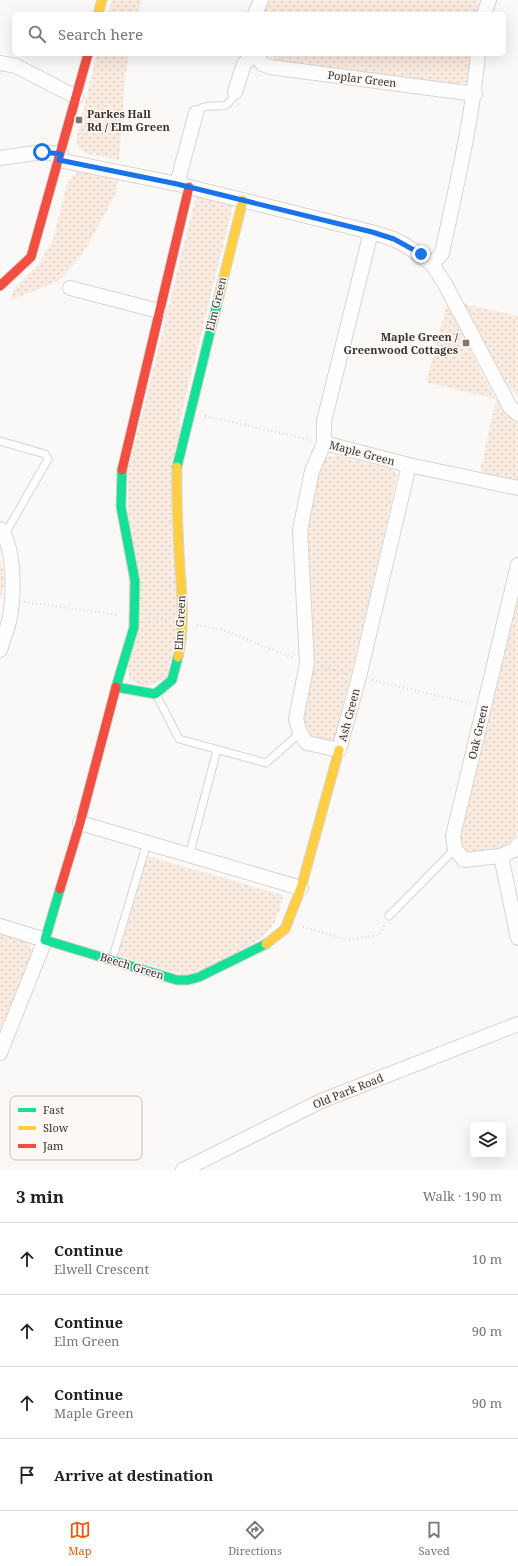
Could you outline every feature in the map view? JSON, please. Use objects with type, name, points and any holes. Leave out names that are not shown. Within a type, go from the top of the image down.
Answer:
[{"type":"street","points":[[99,12],[102,0]]},
{"type":"street","points":[[256,12],[261,0]]},
{"type":"street","points":[[485,12],[489,0]]},
{"type":"street","points":[[0,286],[3,285],[31,257],[87,56]]},
{"type":"street","points":[[235,92],[244,64],[252,56]]},
{"type":"street","name":"Poplar Green","points":[[256,56],[264,64],[270,67],[475,94]]},
{"type":"street","points":[[432,264],[442,253],[475,94],[478,56]]},
{"type":"street","points":[[0,63],[16,66],[76,97]]},
{"type":"street","points":[[0,1053],[46,940],[134,627],[135,581],[121,507],[122,468],[159,311],[196,112]]},
{"type":"street","points":[[0,158],[42,152],[243,200],[372,232],[394,239],[410,248],[432,264],[445,284],[510,407],[518,414]]},
{"type":"street","name":"Elm Green","points":[[156,694],[172,680],[181,645],[182,597],[176,500],[177,461],[243,200]]},
{"type":"street","name":"Maple Green","points":[[372,232],[324,421],[324,443],[409,465],[518,488]]},
{"type":"street","points":[[70,288],[159,311]]},
{"type":"street","points":[[300,733],[296,719],[307,663],[300,530],[312,471],[324,443]]},
{"type":"street","name":"Ash Green","points":[[300,733],[307,742],[339,750],[359,676],[409,465]]},
{"type":"street","points":[[0,650],[10,619],[12,600],[11,565],[2,532]]},
{"type":"street","name":"Oak Green","points":[[455,849],[453,836],[518,566]]},
{"type":"street","points":[[116,687],[156,694]]},
{"type":"street","name":"Beech Green","points":[[46,940],[177,980],[188,980],[241,957],[266,944],[285,929],[301,888],[339,750]]},
{"type":"street","points":[[80,823],[301,888]]},
{"type":"street","points":[[455,849],[464,860],[501,856],[516,849],[518,846]]},
{"type":"street","points":[[501,856],[518,938]]},
{"type":"street","points":[[0,926],[46,940]]},
{"type":"street","name":"Old Park Road","points":[[183,1170],[320,1101],[518,1024]]},
{"type":"lane","points":[[196,112],[201,107],[226,105],[232,99],[235,92]]},
{"type":"lane","points":[[0,441],[45,454],[48,459],[2,532]]},
{"type":"lane","points":[[156,694],[179,740],[266,763],[300,733]]},
{"type":"lane","points":[[189,856],[217,750]]},
{"type":"lane","points":[[112,960],[147,843]]},
{"type":"lane","points":[[389,916],[455,849]]},
{"type":"path","points":[[189,412],[324,443]]},
{"type":"path","points":[[12,600],[181,622],[220,629],[307,663],[484,706]]},
{"type":"path","points":[[288,922],[349,940],[379,935],[389,916]]},
{"type":"shaded area","points":[[112,0],[142,0],[138,12],[109,12]]},
{"type":"shaded area","points":[[267,0],[479,0],[476,12],[262,12]]},
{"type":"shaded area","points":[[97,56],[129,56],[125,79],[119,160],[88,154],[79,149],[76,140]]},
{"type":"shaded area","points":[[273,56],[472,56],[470,82],[454,84],[281,65]]},
{"type":"shaded area","points":[[78,171],[118,178],[117,192],[82,255],[59,281],[10,300],[16,286],[38,265],[53,240],[67,184]]},
{"type":"shaded area","points":[[196,196],[233,206],[180,419],[179,620],[167,678],[146,687],[130,680],[128,671],[128,471]]},
{"type":"shaded area","points":[[447,304],[495,399],[426,382]]},
{"type":"shaded area","points":[[464,304],[518,316],[518,397],[504,382]]},
{"type":"shaded area","points":[[496,400],[518,423],[518,484],[479,475]]},
{"type":"shaded area","points":[[339,456],[394,470],[397,476],[369,602],[333,744],[312,739],[302,721],[314,658],[308,531],[315,477],[325,457]]},
{"type":"shaded area","points":[[0,557],[5,582],[0,601]]},
{"type":"shaded area","points":[[518,584],[518,834],[503,851],[474,855],[463,850],[458,840]]},
{"type":"shaded area","points":[[147,856],[283,895],[275,922],[260,939],[236,954],[187,976],[116,955]]},
{"type":"shaded area","points":[[0,934],[30,943],[32,956],[0,1030]]},
{"type":"traffic: fast","points":[[177,467],[219,296]]},
{"type":"traffic: fast","points":[[122,470],[121,507],[135,581],[134,627],[116,687],[155,694],[172,680],[178,657]]},
{"type":"traffic: fast","points":[[60,889],[45,940],[177,980],[188,980],[199,977],[266,944]]},
{"type":"traffic: slow","points":[[99,12],[102,0]]},
{"type":"traffic: slow","points":[[219,296],[243,200]]},
{"type":"traffic: slow","points":[[177,467],[177,518],[182,590],[182,635],[178,657]]},
{"type":"traffic: slow","points":[[266,944],[285,929],[301,888],[339,750]]},
{"type":"traffic: jam","points":[[0,286],[31,257],[87,56]]},
{"type":"traffic: jam","points":[[122,470],[189,187]]},
{"type":"traffic: jam","points":[[60,889],[80,823],[116,687]]},
{"type":"place","name":"Parkes Hall Rd / Elm Green","points":[[79,120]]},
{"type":"place","name":"Maple Green / Greenwood Cottages","points":[[466,343]]},
{"type":"route","points":[[42,152],[61,154],[59,160],[177,184],[372,232],[394,239],[421,254]]}]
